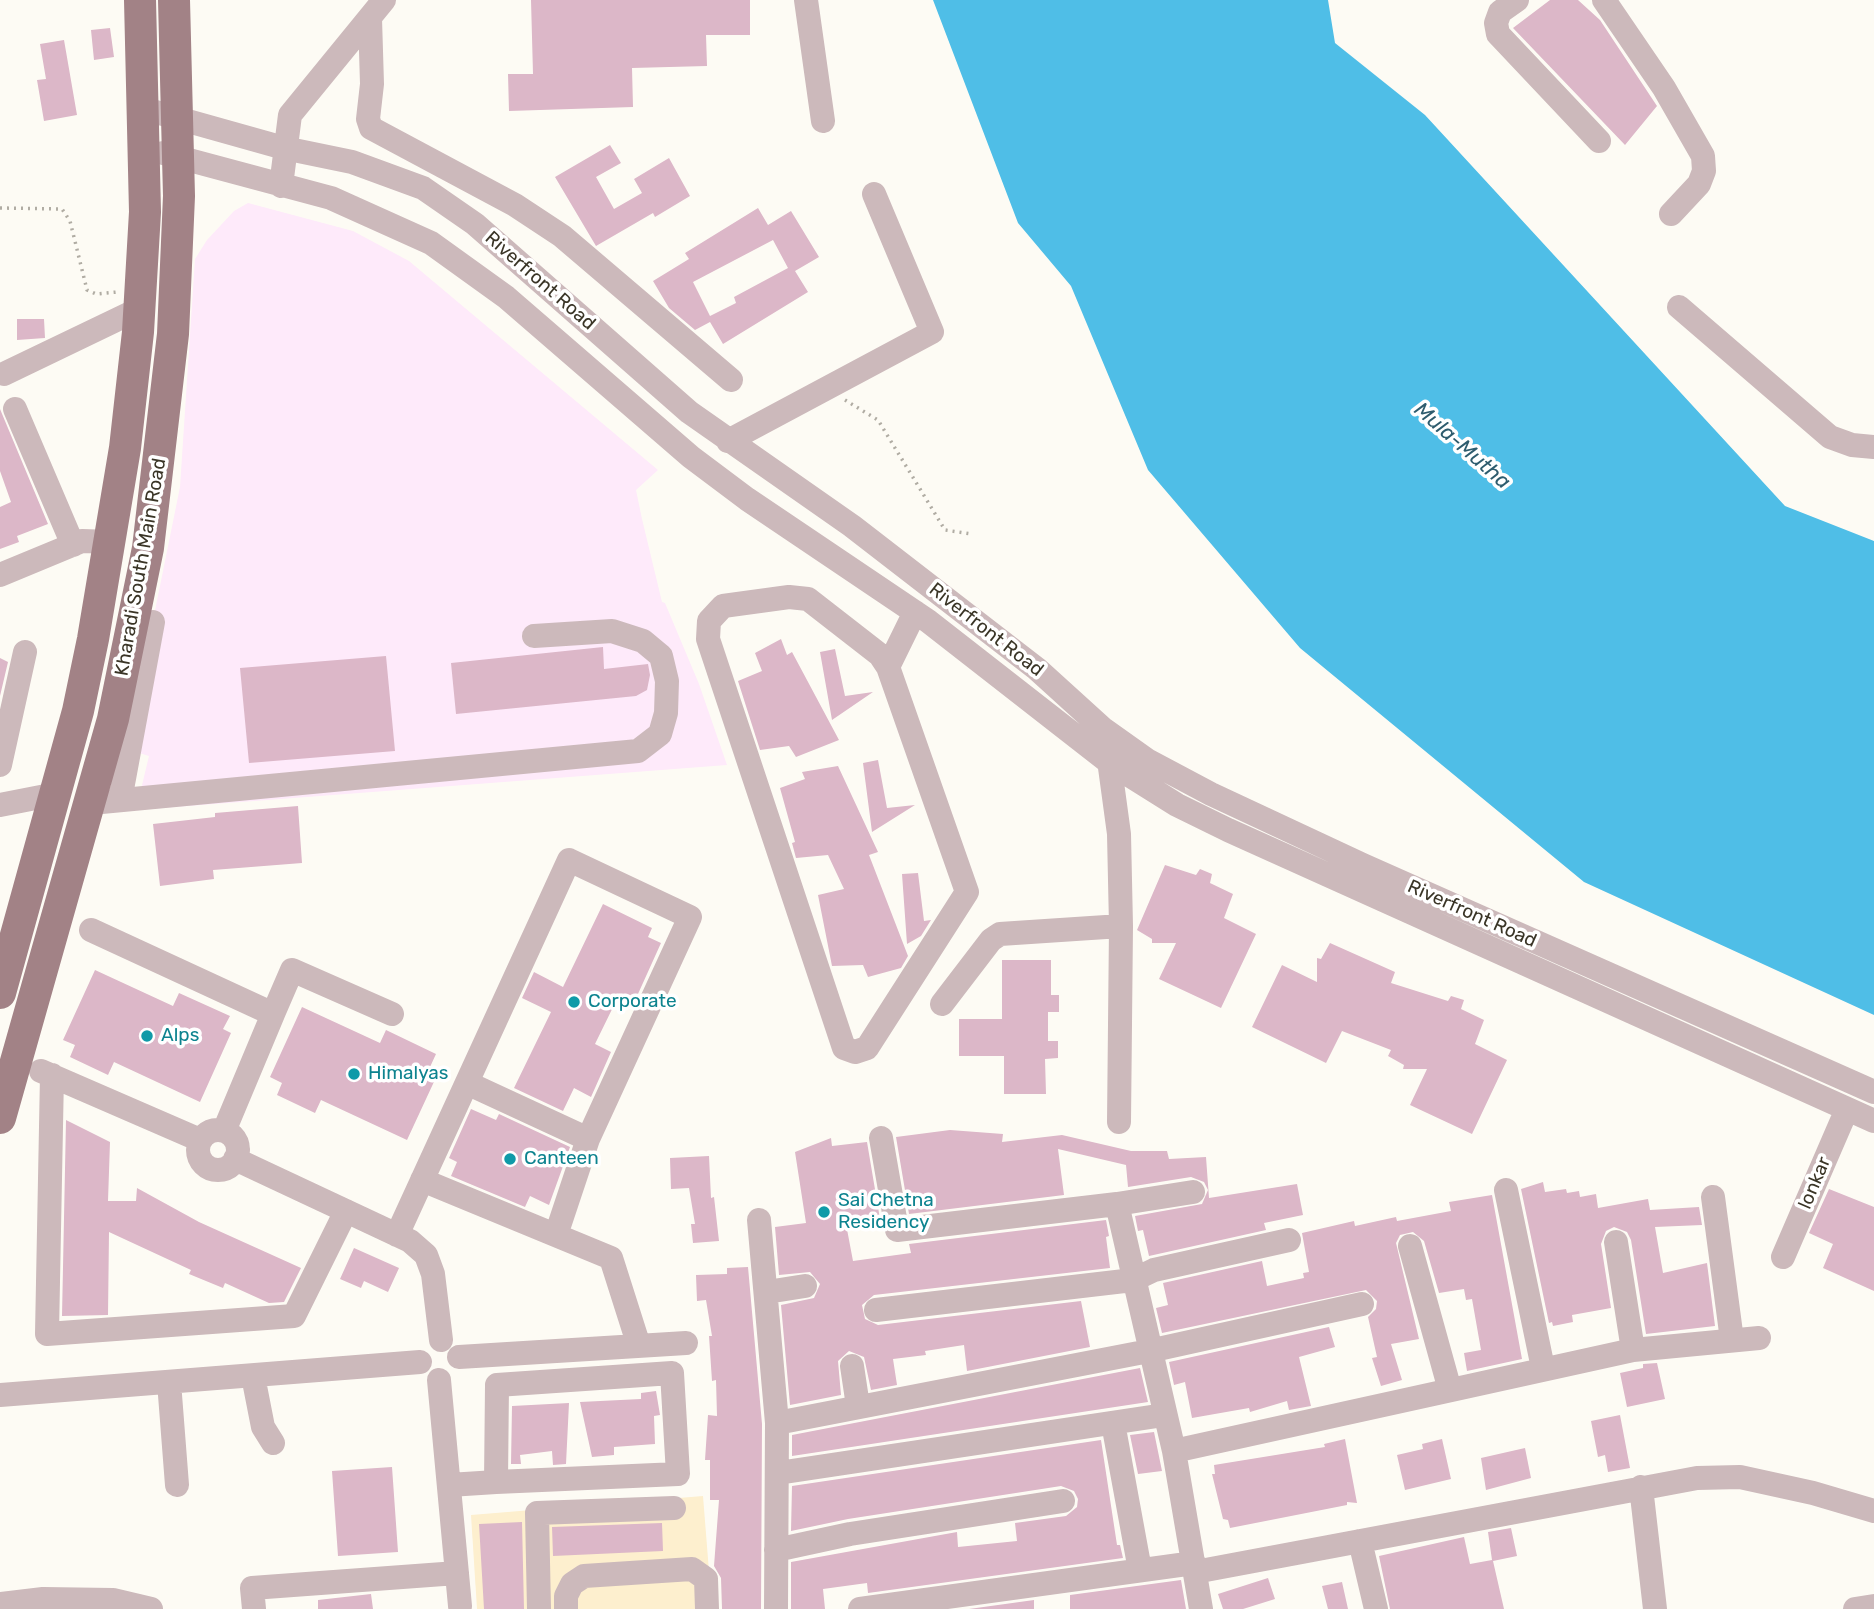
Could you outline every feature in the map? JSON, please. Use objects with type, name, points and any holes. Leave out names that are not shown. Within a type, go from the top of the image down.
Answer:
[{"type":"main road","name":"Kharadi South Main Road","points":[[0,993],[56,794],[93,639],[125,448],[140,299],[145,109],[140,0]]},
{"type":"main road","name":"Kharadi South Main Road","points":[[0,1118],[105,802],[161,453],[173,334],[178,159],[174,0]]},
{"type":"street","points":[[806,0],[823,121]]},
{"type":"street","points":[[1517,0],[1500,12],[1496,23],[1498,34],[1599,141]]},
{"type":"street","points":[[1604,0],[1664,88],[1703,156],[1704,171],[1699,184],[1671,214]]},
{"type":"street","points":[[281,186],[290,115],[377,9]]},
{"type":"street","points":[[377,9],[368,119],[371,128],[515,205],[562,236],[730,380]]},
{"type":"street","name":"Riverfront Road","points":[[145,109],[284,148],[352,162],[423,188],[475,224],[689,412],[852,526],[1037,669],[1102,728],[1147,760],[1211,794],[1874,1092]]},
{"type":"street","name":"Riverfront Road","points":[[145,147],[178,159],[331,198],[431,243],[506,297],[691,457],[747,499],[915,612],[1110,763],[1177,805],[1874,1121]]},
{"type":"street","points":[[728,441],[932,332],[874,194]]},
{"type":"street","points":[[4,374],[140,299]]},
{"type":"street","points":[[1679,307],[1830,437],[1852,445],[1874,447]]},
{"type":"street","points":[[15,409],[74,545]]},
{"type":"street","points":[[0,575],[82,541],[111,542]]},
{"type":"street","points":[[888,667],[880,655],[808,599],[789,597],[723,606],[709,621],[708,639],[844,1048],[855,1052],[867,1048],[967,892],[888,667],[915,612]]},
{"type":"street","points":[[153,622],[105,802],[638,751],[660,734],[666,713],[667,681],[661,656],[643,641],[612,631],[534,636]]},
{"type":"street","points":[[0,765],[25,652]]},
{"type":"street","points":[[1102,728],[1110,763],[1118,834],[1121,926],[1119,1122]]},
{"type":"street","points":[[0,805],[56,794]]},
{"type":"street","points":[[397,1235],[569,860],[690,917],[588,1139],[556,1235]]},
{"type":"street","points":[[942,1004],[991,940],[1000,934],[1121,926]]},
{"type":"street","points":[[91,930],[273,1014]]},
{"type":"street","points":[[224,1131],[292,970],[392,1014]]},
{"type":"street","points":[[200,1140],[46,1073],[47,1334],[294,1316],[346,1211]]},
{"type":"street","points":[[467,1083],[588,1139]]},
{"type":"street","name":"lonkar","points":[[1783,1257],[1847,1109]]},
{"type":"street","points":[[210,1131],[230,1134],[237,1146],[235,1159],[225,1168],[206,1165],[199,1154],[200,1140],[210,1131]]},
{"type":"street","points":[[881,1138],[897,1230],[1117,1205],[1193,1192]]},
{"type":"street","points":[[235,1159],[410,1241],[425,1255],[433,1274],[440,1340]]},
{"type":"street","points":[[422,1180],[611,1258],[639,1346]]},
{"type":"street","points":[[1506,1190],[1543,1368]]},
{"type":"street","points":[[1713,1197],[1732,1340]]},
{"type":"street","points":[[1117,1205],[1174,1451],[1201,1609]]},
{"type":"street","points":[[759,1220],[777,1423],[776,1609]]},
{"type":"street","points":[[876,1311],[1133,1280],[1154,1270],[1289,1240]]},
{"type":"street","points":[[1616,1242],[1633,1350]]},
{"type":"street","points":[[1410,1246],[1450,1390]]},
{"type":"street","points":[[767,1292],[805,1286]]},
{"type":"street","points":[[777,1423],[1149,1351],[1362,1304]]},
{"type":"street","points":[[1174,1451],[1633,1350],[1759,1338]]},
{"type":"street","points":[[440,1340],[453,1345],[459,1357],[456,1371],[446,1379],[439,1380],[427,1374],[420,1362],[423,1349],[440,1340]]},
{"type":"street","points":[[459,1357],[686,1343]]},
{"type":"street","points":[[0,1395],[420,1362]]},
{"type":"street","points":[[852,1366],[858,1406]]},
{"type":"street","points":[[449,1485],[678,1474],[672,1373],[496,1385],[496,1482]]},
{"type":"street","points":[[254,1376],[263,1427],[273,1443]]},
{"type":"street","points":[[439,1380],[462,1608]]},
{"type":"street","points":[[169,1382],[177,1485]]},
{"type":"street","points":[[778,1473],[1164,1415]]},
{"type":"street","points":[[1113,1423],[1140,1570]]},
{"type":"street","points":[[860,1609],[1140,1570],[1194,1568],[1360,1541],[1697,1478],[1740,1477],[1813,1493],[1874,1511]]},
{"type":"street","points":[[1641,1487],[1655,1609]]},
{"type":"street","points":[[776,1550],[850,1534],[1063,1501]]},
{"type":"street","points":[[539,1609],[537,1513],[674,1508]]},
{"type":"street","points":[[1360,1541],[1376,1609]]},
{"type":"street","points":[[566,1609],[566,1596],[572,1584],[584,1576],[692,1569],[706,1579],[707,1609]]},
{"type":"street","points":[[254,1609],[252,1588],[457,1573]]},
{"type":"street","points":[[0,1604],[43,1599],[113,1600],[151,1609]]},
{"type":"street","points":[[1855,1609],[1874,1606]]},
{"type":"path","points":[[0,208],[62,209],[71,221],[87,290],[96,294],[140,299]]},
{"type":"path","points":[[833,385],[846,402],[878,420],[945,530],[972,534]]},
{"type":"shaded area","points":[[248,203],[353,231],[409,261],[658,470],[636,490],[642,519],[662,602],[665,603],[699,684],[727,765],[136,810],[149,756],[123,748],[145,660],[180,487],[195,259],[207,240],[234,211]]},
{"type":"shaded area","points":[[703,1496],[712,1609],[477,1609],[471,1515]]},
{"type":"water","name":"Mula-Mutha","points":[[933,0],[1328,0],[1335,43],[1425,115],[1785,506],[1874,541],[1874,1015],[1584,882],[1300,648],[1148,470],[1071,286],[1018,223]]},
{"type":"building","points":[[531,0],[750,0],[750,35],[706,35],[707,66],[632,68],[633,107],[509,111],[508,74],[533,74]]},
{"type":"building","points":[[1550,0],[1578,0],[1600,20],[1657,106],[1625,145],[1513,28]]},
{"type":"building","points":[[110,28],[114,57],[94,60],[91,30]]},
{"type":"building","points":[[64,40],[77,115],[44,121],[37,80],[46,79],[40,44]]},
{"type":"building","points":[[610,145],[621,163],[596,177],[614,209],[642,193],[634,179],[669,158],[690,196],[655,217],[653,213],[596,246],[555,177]]},
{"type":"building","points":[[758,208],[768,225],[791,211],[819,257],[795,271],[808,292],[723,344],[710,322],[695,330],[669,308],[653,281],[689,259],[685,253]],"holes":[[[773,240],[788,268],[734,297],[736,303],[710,316],[693,282]]]},
{"type":"building","points":[[17,319],[44,319],[45,338],[17,340]]},
{"type":"building","points":[[0,409],[48,524],[17,536],[19,542],[0,549],[0,507],[11,502],[0,471]]},
{"type":"building","points":[[781,639],[787,655],[792,652],[839,740],[796,757],[789,746],[760,750],[738,681],[762,671],[755,653]]},
{"type":"building","points":[[603,647],[604,669],[648,664],[650,675],[647,690],[636,696],[456,714],[451,663]]},
{"type":"building","points":[[835,649],[845,696],[873,692],[832,720],[820,652]]},
{"type":"building","points":[[386,656],[395,751],[249,763],[240,668]]},
{"type":"building","points":[[0,658],[8,662],[0,696]]},
{"type":"building","points":[[878,760],[887,808],[915,805],[872,832],[863,763]]},
{"type":"building","points":[[838,766],[878,852],[869,855],[908,956],[901,968],[868,977],[863,965],[832,966],[818,895],[844,889],[828,855],[796,858],[792,843],[795,842],[780,788],[805,779],[802,772]]},
{"type":"building","points":[[298,806],[302,863],[213,870],[214,879],[160,886],[153,824],[215,817],[215,813]]},
{"type":"building","points":[[1165,865],[1196,875],[1200,869],[1212,874],[1210,883],[1233,894],[1224,918],[1256,934],[1221,1008],[1159,979],[1176,943],[1152,943],[1152,939],[1137,930]]},
{"type":"building","points":[[918,873],[924,921],[931,920],[921,936],[907,944],[902,874]]},
{"type":"building","name":"Corporate","points":[[603,904],[652,928],[648,937],[661,943],[633,1005],[618,997],[595,1044],[611,1052],[591,1097],[574,1088],[563,1111],[514,1088],[551,1012],[522,998],[534,972],[563,987]]},
{"type":"building","points":[[1330,943],[1395,972],[1391,983],[1448,1001],[1451,996],[1464,1000],[1461,1009],[1484,1020],[1475,1044],[1507,1060],[1472,1134],[1410,1105],[1427,1069],[1403,1069],[1404,1065],[1388,1056],[1391,1050],[1342,1031],[1326,1063],[1252,1027],[1282,965],[1317,982],[1317,958],[1321,959]]},
{"type":"building","points":[[1002,960],[1051,960],[1051,995],[1059,995],[1059,1012],[1048,1012],[1048,1041],[1058,1041],[1058,1058],[1045,1059],[1046,1094],[1004,1094],[1004,1056],[959,1056],[959,1019],[1002,1019]]},
{"type":"building","name":"Alps","points":[[95,970],[173,1006],[179,993],[230,1016],[223,1029],[231,1033],[200,1102],[114,1062],[108,1075],[70,1057],[75,1045],[63,1040]]},
{"type":"building","name":"Himalyas","points":[[302,1007],[380,1043],[386,1030],[436,1054],[430,1067],[439,1071],[407,1140],[321,1100],[315,1113],[277,1095],[282,1083],[270,1077]]},
{"type":"building","name":"Canteen","points":[[471,1109],[496,1120],[499,1114],[570,1147],[549,1205],[530,1196],[525,1207],[451,1176],[457,1162],[449,1158]]},
{"type":"building","points":[[66,1120],[110,1142],[108,1201],[136,1201],[137,1188],[199,1222],[301,1268],[284,1302],[269,1303],[225,1283],[223,1288],[189,1274],[191,1270],[109,1232],[108,1315],[62,1316]]},
{"type":"building","points":[[950,1130],[1003,1134],[1002,1142],[1062,1135],[1131,1151],[1167,1151],[1169,1159],[1206,1157],[1209,1198],[1297,1184],[1303,1215],[1264,1223],[1266,1230],[1149,1256],[1143,1230],[1138,1231],[1135,1216],[1202,1204],[1208,1190],[1204,1182],[1191,1177],[1128,1187],[1126,1165],[1058,1149],[1064,1195],[909,1214],[896,1137]]},
{"type":"building","points":[[831,1138],[832,1146],[867,1142],[880,1219],[846,1224],[853,1261],[911,1253],[909,1244],[1106,1220],[1110,1268],[874,1295],[862,1305],[865,1319],[878,1325],[1081,1301],[1090,1347],[967,1371],[964,1345],[925,1351],[926,1355],[893,1359],[897,1385],[871,1390],[864,1357],[849,1351],[838,1361],[841,1395],[790,1405],[781,1305],[814,1298],[820,1284],[810,1272],[779,1275],[775,1227],[806,1223],[795,1152]]},
{"type":"building","points":[[709,1156],[711,1198],[714,1197],[719,1241],[693,1243],[691,1224],[695,1224],[689,1188],[671,1189],[670,1158]]},
{"type":"building","points":[[1543,1182],[1545,1192],[1566,1189],[1567,1193],[1579,1191],[1580,1197],[1596,1194],[1598,1208],[1648,1199],[1650,1210],[1699,1207],[1702,1225],[1655,1227],[1663,1273],[1707,1263],[1715,1326],[1646,1334],[1631,1240],[1627,1232],[1614,1227],[1606,1231],[1601,1244],[1611,1308],[1572,1315],[1573,1322],[1553,1326],[1552,1322],[1549,1323],[1521,1189]]},
{"type":"building","points":[[1829,1189],[1874,1207],[1874,1291],[1823,1268],[1833,1244],[1809,1233]]},
{"type":"building","points":[[1492,1195],[1522,1359],[1467,1371],[1464,1353],[1481,1350],[1472,1299],[1466,1300],[1464,1289],[1439,1293],[1424,1241],[1413,1232],[1400,1235],[1396,1243],[1419,1339],[1391,1344],[1402,1380],[1381,1386],[1372,1358],[1377,1357],[1368,1317],[1376,1309],[1377,1301],[1366,1290],[1162,1333],[1156,1308],[1168,1305],[1163,1283],[1262,1261],[1267,1286],[1304,1278],[1303,1273],[1309,1272],[1302,1233],[1354,1221],[1355,1226],[1396,1217],[1397,1221],[1451,1211],[1449,1202]]},
{"type":"building","points":[[354,1248],[399,1268],[388,1292],[364,1281],[361,1288],[340,1279]]},
{"type":"building","points":[[748,1267],[762,1424],[761,1609],[722,1609],[721,1578],[714,1566],[719,1500],[710,1500],[710,1460],[705,1460],[708,1415],[717,1416],[716,1380],[712,1381],[709,1336],[712,1336],[706,1300],[697,1301],[696,1275],[727,1274],[727,1268]]},
{"type":"building","points":[[1329,1327],[1335,1347],[1299,1357],[1311,1406],[1289,1410],[1287,1401],[1250,1412],[1249,1408],[1192,1418],[1185,1382],[1174,1385],[1169,1362]]},
{"type":"building","points":[[1657,1363],[1665,1399],[1627,1407],[1620,1373],[1643,1368],[1643,1364]]},
{"type":"building","points":[[1140,1368],[1148,1402],[792,1456],[792,1435]]},
{"type":"building","points":[[656,1391],[660,1415],[654,1416],[655,1444],[614,1447],[614,1455],[592,1457],[580,1402],[641,1399],[641,1393]]},
{"type":"building","points":[[569,1403],[566,1464],[553,1465],[552,1451],[520,1455],[521,1464],[511,1464],[512,1406]]},
{"type":"building","points":[[1620,1415],[1630,1468],[1608,1472],[1605,1455],[1598,1457],[1591,1421]]},
{"type":"building","points":[[1154,1432],[1162,1471],[1138,1474],[1130,1435]]},
{"type":"building","points":[[1345,1439],[1357,1503],[1347,1502],[1347,1505],[1230,1528],[1228,1520],[1223,1519],[1212,1474],[1215,1474],[1214,1465],[1325,1447],[1324,1444]]},
{"type":"building","points":[[1442,1439],[1451,1479],[1405,1490],[1397,1455],[1423,1449],[1422,1444]]},
{"type":"building","points":[[1101,1440],[1117,1545],[1120,1545],[1123,1558],[868,1593],[867,1583],[823,1589],[825,1609],[791,1609],[791,1562],[957,1532],[958,1547],[1017,1541],[1015,1523],[1066,1516],[1077,1507],[1078,1499],[1074,1491],[1061,1486],[848,1519],[791,1531],[792,1486]]},
{"type":"building","points":[[1525,1448],[1531,1478],[1486,1490],[1481,1458]]},
{"type":"building","points":[[392,1467],[398,1552],[338,1556],[332,1471]]},
{"type":"building","points":[[522,1522],[524,1609],[484,1609],[479,1524]]},
{"type":"building","points":[[662,1523],[663,1551],[553,1556],[552,1527]]},
{"type":"building","points":[[1511,1528],[1517,1556],[1493,1561],[1504,1609],[1390,1609],[1379,1556],[1464,1537],[1470,1564],[1492,1560],[1488,1532]]},
{"type":"building","points":[[1268,1578],[1275,1599],[1243,1609],[1223,1609],[1218,1594]]},
{"type":"building","points":[[1181,1580],[1186,1609],[1070,1609],[1070,1595]]},
{"type":"building","points":[[1342,1582],[1348,1609],[1328,1609],[1322,1586]]},
{"type":"building","points":[[371,1594],[373,1609],[318,1609],[318,1600]]},
{"type":"building","points":[[1034,1600],[1034,1609],[969,1609]]},
{"type":"place","name":"Corporate","points":[[574,1002]]},
{"type":"place","name":"Alps","points":[[147,1036]]},
{"type":"place","name":"Himalyas","points":[[354,1074]]},
{"type":"place","name":"Canteen","points":[[510,1159]]},
{"type":"place","name":"Sai Chetna Residency","points":[[824,1212]]}]
